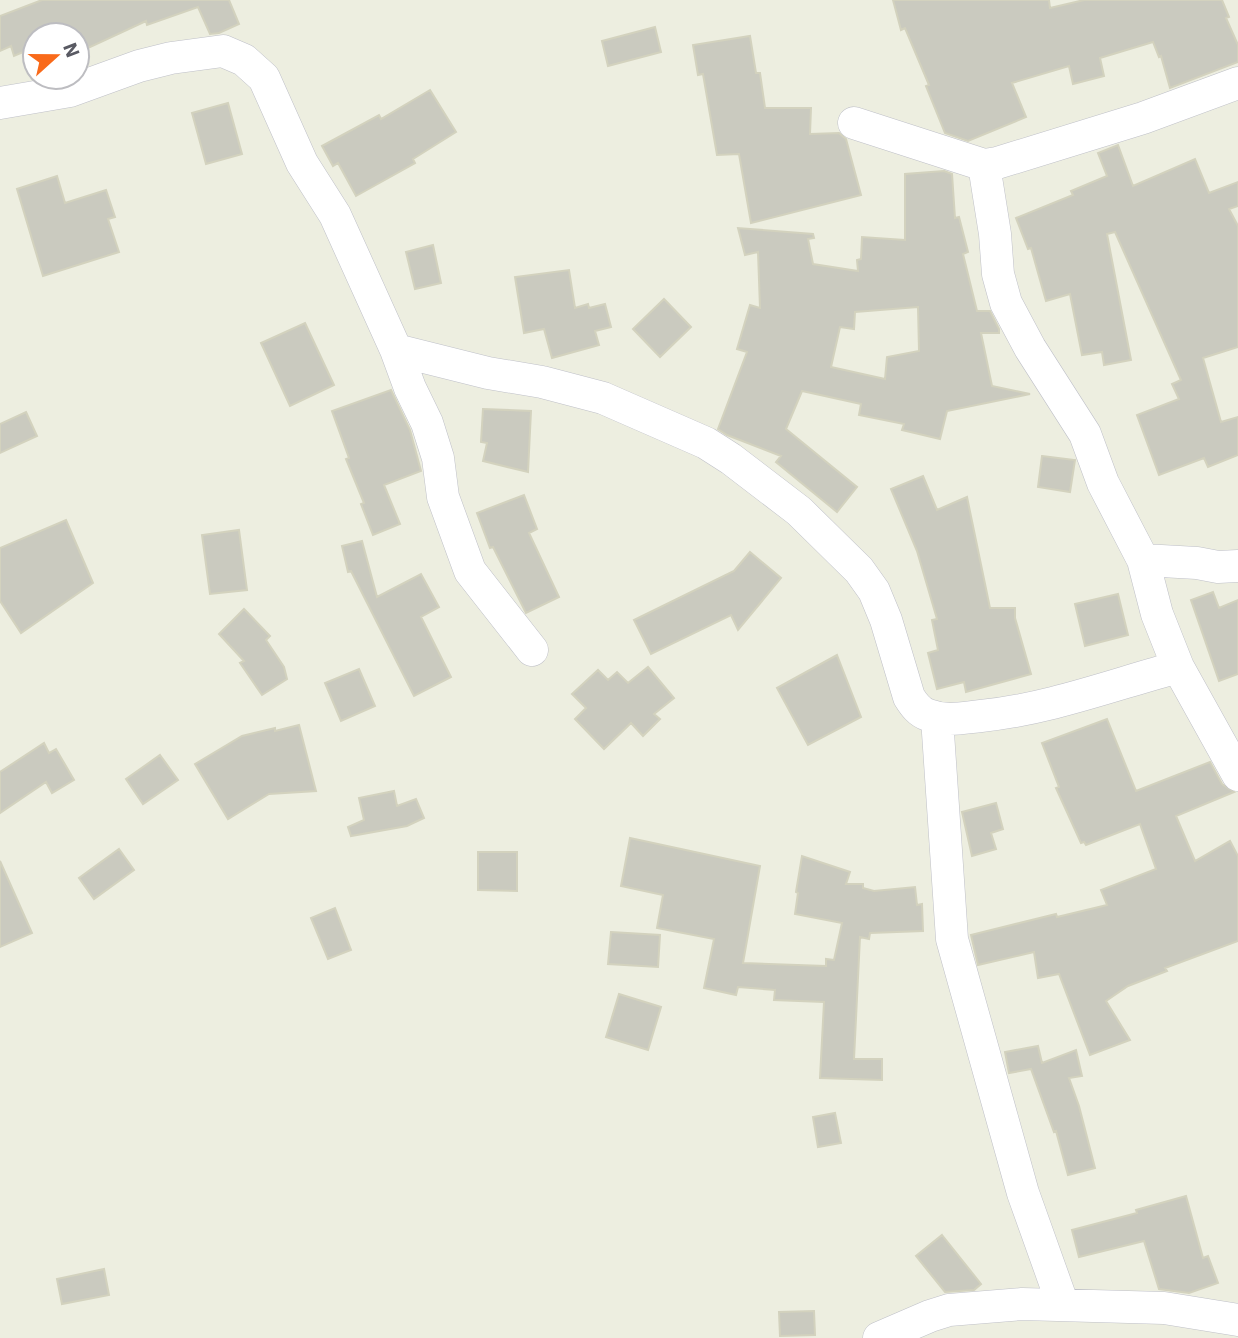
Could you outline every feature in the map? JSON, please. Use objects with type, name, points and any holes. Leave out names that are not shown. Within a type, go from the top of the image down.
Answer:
[{"type":"street","points":[[0,103],[58,94],[171,58],[223,51],[244,60],[264,78],[302,163],[335,215],[427,423],[438,458],[443,497],[470,572],[532,650]]},
{"type":"street","points":[[855,123],[984,165],[1143,118],[1238,83]]},
{"type":"street","points":[[984,165],[1000,289],[1030,348],[1085,434],[1103,483],[1143,561],[1157,614],[1178,667],[1238,775]]},
{"type":"street","points":[[396,350],[603,398],[706,443],[731,459],[799,511],[859,570],[874,591],[886,620],[909,697],[925,715],[951,720],[996,715],[1067,701],[1178,667]]},
{"type":"street","points":[[1143,561],[1238,566]]},
{"type":"street","points":[[937,718],[952,939],[1023,1194],[1063,1305]]},
{"type":"street","points":[[879,1338],[949,1310],[1022,1304],[1164,1308],[1238,1320]]},
{"type":"building","points":[[42,0],[229,0],[239,24],[210,34],[198,7],[147,25],[146,21],[91,47],[91,21],[21,21],[21,53],[14,56],[11,46],[0,51],[0,16]]},
{"type":"building","points":[[893,0],[1049,0],[1050,8],[1084,0],[1222,0],[1229,17],[1226,18],[1238,45],[1238,62],[1170,88],[1161,56],[1159,57],[1153,42],[1100,58],[1104,76],[1073,84],[1069,66],[1012,83],[1026,117],[968,141],[945,133],[926,86],[929,85],[905,28],[901,30]]},
{"type":"building","points":[[655,27],[661,52],[608,66],[602,41]]},
{"type":"building","points":[[750,36],[756,73],[760,73],[765,108],[811,108],[810,134],[839,133],[846,139],[861,195],[751,223],[739,154],[717,155],[703,74],[698,75],[693,45]]},
{"type":"building","points":[[430,90],[456,132],[413,159],[415,163],[356,196],[338,163],[333,166],[322,146],[379,115],[381,119]]},
{"type":"building","points":[[228,103],[242,154],[206,164],[192,113]]},
{"type":"building","points":[[1118,145],[1133,186],[1195,159],[1209,193],[1238,182],[1238,206],[1229,209],[1238,226],[1238,347],[1203,358],[1221,422],[1238,417],[1238,455],[1208,467],[1204,458],[1159,475],[1137,415],[1179,399],[1172,384],[1181,380],[1115,232],[1107,234],[1131,360],[1104,365],[1102,352],[1082,355],[1070,294],[1046,301],[1031,248],[1028,249],[1016,218],[1073,195],[1071,191],[1107,176],[1098,153]]},
{"type":"building","points":[[944,171],[952,174],[955,218],[959,217],[968,252],[963,254],[977,311],[990,311],[999,329],[999,333],[981,333],[992,386],[1030,394],[947,411],[940,439],[902,430],[904,424],[859,415],[861,404],[802,391],[786,429],[857,487],[837,512],[776,462],[781,456],[718,429],[747,352],[737,349],[750,305],[760,308],[758,252],[745,255],[738,228],[813,234],[814,238],[808,239],[813,264],[858,271],[857,260],[861,259],[862,237],[905,240],[905,174]],"holes":[[[918,307],[919,351],[887,357],[885,379],[831,367],[840,327],[854,329],[855,312]]]},
{"type":"building","points":[[57,176],[65,203],[106,190],[115,217],[108,219],[119,252],[43,276],[17,189]]},
{"type":"building","points":[[433,245],[441,283],[415,289],[406,252]]},
{"type":"building","points":[[569,270],[575,308],[588,304],[589,308],[605,304],[611,327],[595,331],[599,345],[552,358],[544,329],[524,333],[515,277]]},
{"type":"building","points":[[664,299],[691,327],[660,357],[633,329]]},
{"type":"building","points":[[305,323],[334,385],[290,406],[261,343]]},
{"type":"building","points":[[391,390],[410,430],[421,471],[384,485],[400,524],[373,535],[332,411]]},
{"type":"building","points":[[483,409],[531,411],[528,472],[483,461],[487,443],[481,442]]},
{"type":"building","points":[[26,412],[37,436],[0,453],[0,424]]},
{"type":"building","points":[[1042,456],[1075,460],[1070,492],[1038,487]]},
{"type":"building","points":[[923,476],[937,510],[967,497],[990,608],[1015,608],[1015,618],[1031,674],[966,692],[964,682],[937,689],[928,653],[938,650],[932,620],[937,619],[917,551],[891,489]]},
{"type":"building","points":[[524,495],[537,529],[529,533],[559,597],[526,613],[493,547],[490,548],[477,513]]},
{"type":"building","points":[[66,520],[93,583],[21,633],[0,601],[0,548]]},
{"type":"building","points":[[239,530],[247,590],[210,594],[202,535]]},
{"type":"building","points":[[362,541],[377,597],[421,574],[439,607],[421,617],[451,677],[414,696],[351,571],[348,572],[342,546]]},
{"type":"building","points":[[750,552],[781,578],[738,630],[731,615],[651,654],[634,620],[734,571]]},
{"type":"building","points":[[1213,592],[1219,608],[1238,600],[1238,674],[1219,681],[1191,600]]},
{"type":"building","points":[[1118,594],[1128,635],[1085,646],[1075,604]]},
{"type":"building","points":[[244,609],[270,636],[266,640],[284,667],[287,679],[262,695],[240,663],[244,661],[219,634]]},
{"type":"building","points":[[837,655],[861,717],[808,745],[777,688]]},
{"type":"building","points":[[648,667],[674,698],[654,714],[660,719],[643,736],[631,723],[604,749],[575,719],[586,708],[572,694],[598,670],[608,680],[617,672],[628,683]]},
{"type":"building","points":[[359,669],[375,706],[341,721],[325,683]]},
{"type":"building","points":[[1107,719],[1136,791],[1210,762],[1222,784],[1234,792],[1176,816],[1195,861],[1230,841],[1238,856],[1238,941],[1165,968],[1167,971],[1128,986],[1106,1001],[1130,1040],[1090,1055],[1059,974],[1038,978],[1034,952],[978,965],[971,935],[1056,914],[1057,917],[1107,905],[1101,890],[1156,869],[1140,824],[1086,845],[1081,843],[1056,788],[1059,787],[1042,743]]},
{"type":"building","points":[[299,725],[316,791],[269,794],[228,819],[195,764],[242,736]]},
{"type":"building","points":[[44,743],[49,753],[56,749],[74,780],[52,793],[46,782],[0,813],[0,772]]},
{"type":"building","points":[[160,755],[178,780],[143,804],[126,779]]},
{"type":"building","points":[[394,791],[397,806],[416,799],[424,818],[407,826],[351,836],[348,827],[364,820],[359,798]]},
{"type":"building","points":[[996,803],[1003,829],[991,833],[996,849],[972,856],[962,812]]},
{"type":"building","points":[[630,838],[760,866],[743,963],[826,966],[826,959],[834,960],[842,923],[795,914],[802,856],[850,872],[846,884],[863,884],[863,888],[874,891],[915,887],[917,905],[922,904],[923,931],[870,933],[869,939],[860,937],[854,1059],[882,1059],[882,1080],[820,1078],[824,1002],[774,1000],[775,990],[738,987],[736,995],[704,988],[714,939],[657,928],[663,895],[621,886]]},
{"type":"building","points":[[119,849],[134,870],[94,899],[79,878]]},
{"type":"building","points":[[478,852],[517,852],[517,891],[478,890]]},
{"type":"building","points":[[0,861],[32,933],[0,947]]},
{"type":"building","points":[[335,908],[351,950],[328,959],[311,918]]},
{"type":"building","points":[[611,932],[660,935],[658,967],[608,964]]},
{"type":"building","points":[[619,994],[661,1007],[648,1050],[606,1037]]},
{"type":"building","points":[[1038,1046],[1042,1063],[1076,1050],[1082,1076],[1069,1078],[1095,1168],[1068,1175],[1056,1131],[1054,1132],[1031,1069],[1009,1073],[1005,1052]]},
{"type":"building","points":[[835,1113],[841,1143],[818,1147],[813,1117]]},
{"type":"building","points":[[1186,1196],[1203,1258],[1208,1256],[1218,1283],[1189,1293],[1159,1289],[1144,1241],[1079,1257],[1072,1230],[1137,1213],[1136,1210]]},
{"type":"building","points":[[942,1235],[981,1284],[974,1290],[945,1292],[916,1256]]},
{"type":"building","points":[[104,1269],[109,1295],[62,1304],[57,1279]]},
{"type":"building","points":[[814,1311],[815,1335],[780,1336],[779,1312]]}]
